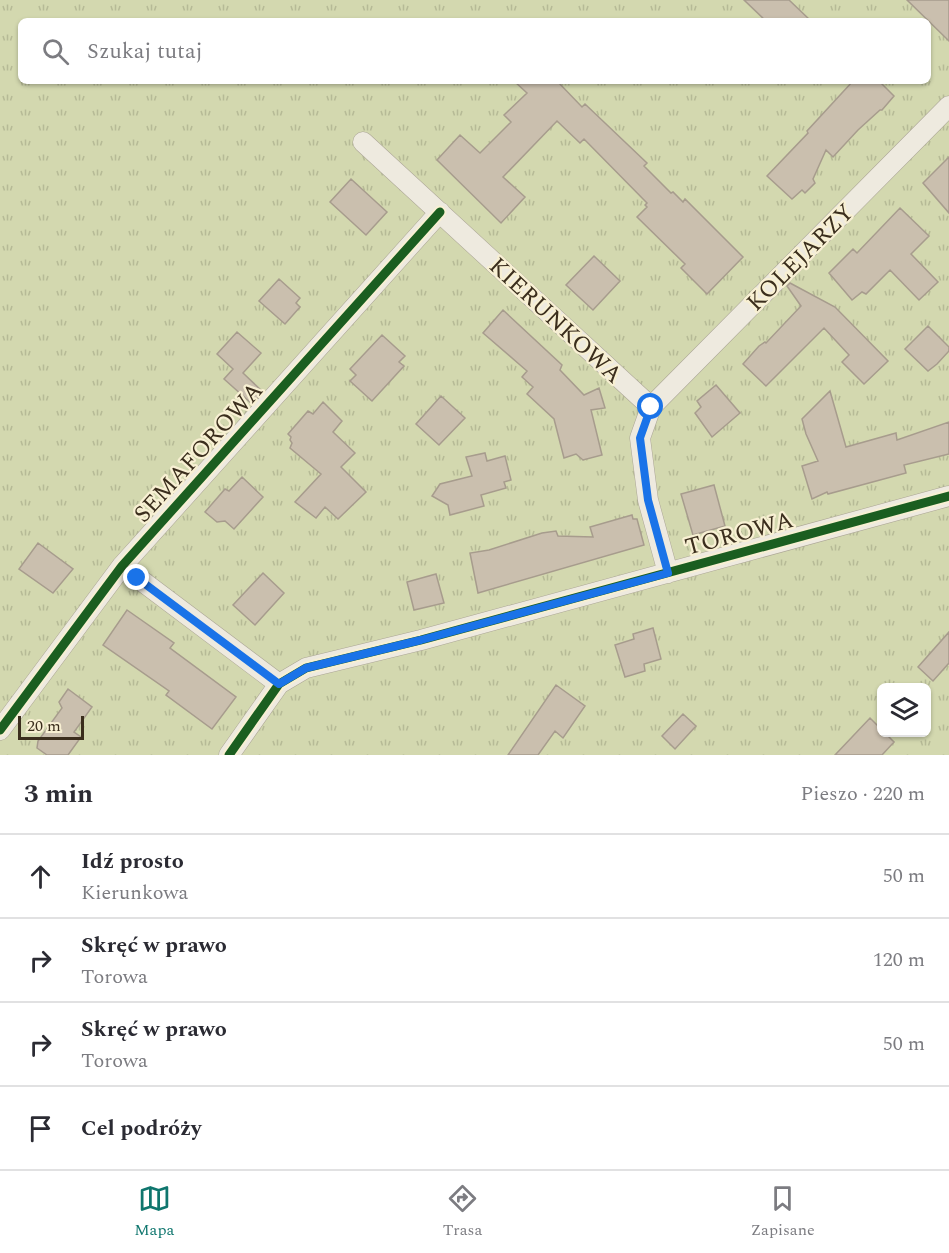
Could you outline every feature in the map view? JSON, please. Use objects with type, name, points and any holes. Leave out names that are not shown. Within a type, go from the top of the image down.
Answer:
[{"type":"street","name":"KOLEJARZY","points":[[651,407],[949,106]]},
{"type":"street","name":"KIERUNKOWA","points":[[363,142],[651,407]]},
{"type":"street","name":"SEMAFOROWA","points":[[0,730],[122,566],[440,212]]},
{"type":"street","points":[[651,407],[640,438],[648,500],[668,573]]},
{"type":"street","name":"TOROWA","points":[[229,755],[279,684],[306,668],[421,640],[949,496]]},
{"type":"street","points":[[122,566],[279,684]]},
{"type":"green space","points":[[0,0],[949,0],[949,755],[0,755]]},
{"type":"building","points":[[744,0],[789,0],[808,18],[763,18]]},
{"type":"building","points":[[907,0],[949,0],[949,41],[931,23],[931,18],[925,18]]},
{"type":"building","points":[[517,84],[560,84],[582,107],[585,104],[647,163],[644,166],[671,193],[673,192],[683,202],[685,199],[743,257],[707,294],[681,268],[685,264],[637,217],[647,207],[645,205],[647,203],[584,139],[580,143],[557,121],[503,177],[525,197],[501,223],[437,160],[460,135],[480,153],[511,122],[504,115],[527,93]]},
{"type":"building","points":[[850,84],[882,84],[894,96],[833,157],[826,150],[813,179],[815,183],[805,193],[802,190],[792,199],[767,176],[808,133],[807,131]]},
{"type":"building","points":[[949,157],[949,213],[923,183]]},
{"type":"building","points":[[351,179],[387,212],[366,235],[330,202]]},
{"type":"building","points":[[900,208],[929,236],[911,254],[938,282],[919,300],[890,270],[866,294],[862,292],[852,300],[829,273],[853,249],[857,253]]},
{"type":"building","points":[[594,256],[620,281],[593,310],[566,285]]},
{"type":"building","points":[[279,279],[300,298],[296,303],[300,307],[285,324],[259,301]]},
{"type":"building","points":[[790,283],[835,307],[888,361],[864,384],[842,362],[849,355],[824,328],[766,386],[743,364],[801,306],[787,286]]},
{"type":"building","points":[[503,310],[562,365],[560,370],[584,395],[599,388],[605,408],[591,410],[602,455],[583,460],[576,454],[564,458],[554,419],[527,394],[533,387],[522,377],[527,371],[483,333]]},
{"type":"building","points":[[928,326],[949,347],[949,351],[928,371],[905,349]]},
{"type":"building","points":[[237,332],[261,353],[243,373],[263,392],[252,404],[224,379],[233,369],[217,354]]},
{"type":"building","points":[[382,335],[405,356],[399,362],[404,366],[372,401],[350,381],[356,375],[350,369]]},
{"type":"building","points":[[716,385],[740,413],[712,437],[695,413],[701,407],[697,401]]},
{"type":"building","points":[[830,391],[846,447],[896,433],[897,440],[949,422],[949,454],[904,465],[906,473],[828,494],[827,492],[812,499],[802,466],[818,461],[802,419]]},
{"type":"building","points":[[441,396],[465,418],[439,445],[416,424]]},
{"type":"building","points":[[323,402],[342,421],[333,432],[355,453],[341,467],[366,492],[338,519],[325,507],[316,518],[295,502],[321,474],[290,448],[292,443],[288,434],[308,411],[313,414]]},
{"type":"building","points":[[485,453],[487,461],[505,456],[511,480],[504,482],[506,488],[481,495],[484,506],[450,515],[448,505],[432,496],[440,484],[472,476],[466,457]]},
{"type":"building","points":[[242,477],[263,497],[234,529],[225,521],[217,522],[205,512],[225,489],[229,491]]},
{"type":"building","points":[[714,485],[725,526],[693,535],[681,494]]},
{"type":"building","points":[[632,515],[633,519],[637,519],[644,545],[478,593],[470,553],[489,550],[542,533],[556,531],[558,536],[593,537],[590,527]]},
{"type":"building","points":[[38,543],[73,569],[53,593],[19,569]]},
{"type":"building","points":[[263,573],[284,593],[255,625],[233,605]]},
{"type":"building","points":[[436,574],[444,603],[414,610],[407,582]]},
{"type":"building","points":[[127,610],[174,643],[170,648],[236,697],[212,729],[166,695],[169,691],[103,645]]},
{"type":"building","points":[[653,628],[661,659],[644,664],[645,671],[625,677],[615,645],[634,639],[633,634]]},
{"type":"building","points":[[949,632],[949,663],[933,681],[918,667]]},
{"type":"building","points":[[556,685],[585,706],[563,738],[555,731],[538,755],[508,755]]},
{"type":"building","points":[[68,689],[92,707],[74,732],[81,737],[68,755],[47,755],[37,748],[38,741],[62,708],[59,702]]},
{"type":"building","points":[[683,714],[696,726],[675,749],[662,736]]},
{"type":"building","points":[[870,718],[877,725],[877,737],[889,737],[894,742],[882,755],[835,755]]},
{"type":"cycle path","points":[[0,730],[122,566],[440,212]]},
{"type":"cycle path","points":[[229,755],[279,684],[306,668],[421,640],[949,496]]},
{"type":"route","points":[[137,578],[279,684],[306,668],[421,640],[668,573],[648,500],[640,438],[651,407]]}]
